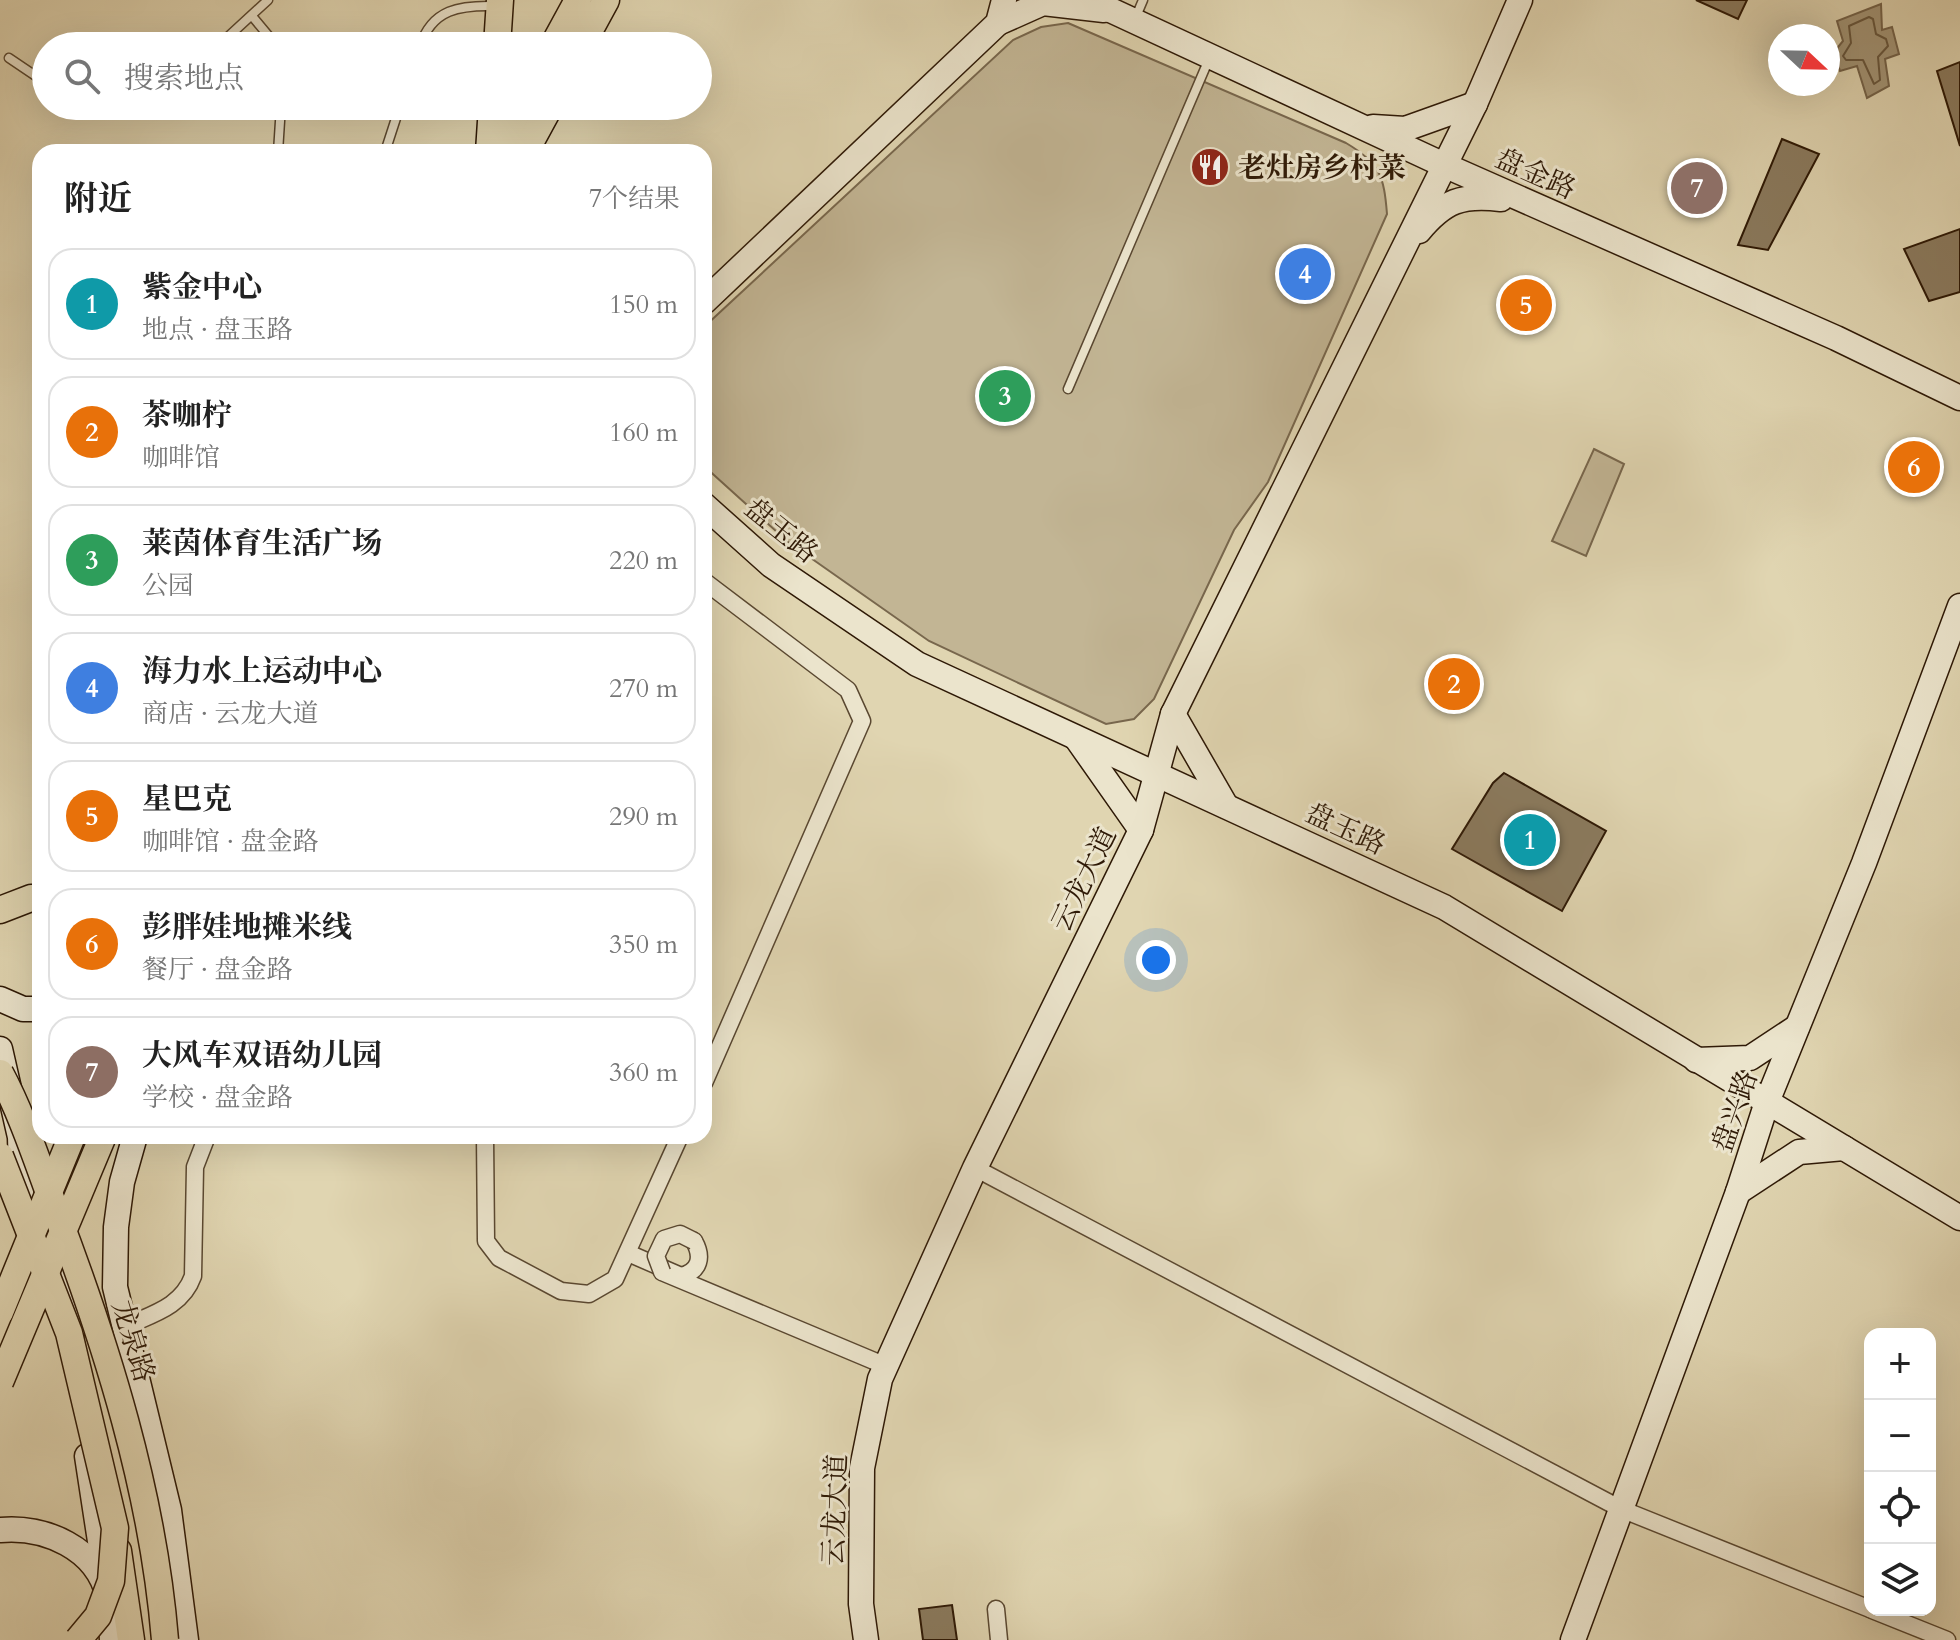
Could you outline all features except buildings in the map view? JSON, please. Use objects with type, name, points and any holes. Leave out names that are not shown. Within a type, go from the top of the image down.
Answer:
[{"type":"main road","points":[[561,32],[578,0]]},
{"type":"main road","points":[[589,32],[606,0]]},
{"type":"main road","points":[[498,32],[500,3]]},
{"type":"main road","points":[[490,144],[491,120]]},
{"type":"main road","points":[[501,144],[514,120]]},
{"type":"main road","points":[[529,144],[542,120]]},
{"type":"main road","points":[[0,910],[32,898]]},
{"type":"main road","name":"龙泉路","points":[[0,1073],[85,1289],[123,1415],[147,1519],[165,1640]]},
{"type":"main road","points":[[0,1312],[69,1144]]},
{"type":"main road","points":[[0,1385],[100,1144]]},
{"type":"main road","points":[[0,1156],[69,1333],[115,1528],[131,1640]]},
{"type":"main road","points":[[78,1640],[98,1616],[111,1581],[115,1528]]},
{"type":"street","name":"云龙大道","points":[[866,1640],[861,1604],[862,1468],[886,1366],[975,1168],[1141,830],[1173,714],[1475,104],[1520,0]]},
{"type":"street","name":"盘金路","points":[[1001,12],[1043,3],[1096,5],[1444,165],[1836,338],[1960,398]]},
{"type":"street","points":[[712,294],[1001,12]]},
{"type":"street","points":[[1358,126],[1405,129],[1475,104]]},
{"type":"street","points":[[1401,253],[1437,209],[1473,195],[1531,204]]},
{"type":"street","name":"盘玉路","points":[[712,512],[771,565],[917,664],[1444,907],[1960,1218]]},
{"type":"street","points":[[712,587],[848,690],[862,721],[712,1065]]},
{"type":"street","name":"盘兴路","points":[[1573,1640],[1738,1192],[1767,1102],[1960,606]]},
{"type":"street","points":[[1173,714],[1226,806]]},
{"type":"street","points":[[1075,737],[1141,830]]},
{"type":"street","points":[[0,999],[23,1009],[32,1009]]},
{"type":"street","points":[[1696,1060],[1750,1058],[1797,1027]]},
{"type":"street","points":[[0,1049],[20,1137],[23,1233],[11,1337],[0,1385]]},
{"type":"street","points":[[84,1144],[71,1231],[71,1318],[112,1640]]},
{"type":"street","points":[[133,1144],[122,1182],[116,1227],[115,1287],[169,1510],[186,1640]]},
{"type":"street","points":[[124,1327],[174,1304],[188,1291],[193,1276],[195,1167],[204,1144]]},
{"type":"street","points":[[485,1144],[486,1241],[499,1258],[561,1291],[589,1294],[615,1279],[676,1144]]},
{"type":"street","points":[[1738,1192],[1799,1152],[1844,1148]]},
{"type":"street","points":[[975,1168],[1621,1509],[1864,1607]]},
{"type":"street","points":[[628,1253],[681,1276],[695,1270],[701,1255],[694,1241],[680,1234],[664,1239],[656,1256],[662,1272],[886,1366]]},
{"type":"street","points":[[0,1530],[23,1528],[51,1535],[80,1553],[95,1567],[108,1595]]},
{"type":"street","points":[[996,1609],[999,1640]]},
{"type":"street","points":[[1886,1616],[1947,1640]]},
{"type":"lane","points":[[234,32],[268,0]]},
{"type":"lane","points":[[1133,23],[1143,0]]},
{"type":"lane","points":[[427,32],[436,16],[462,5],[500,3]]},
{"type":"lane","points":[[252,16],[265,32]]},
{"type":"lane","points":[[9,58],[32,74]]},
{"type":"lane","points":[[1068,389],[1210,58]]},
{"type":"lane","points":[[279,144],[280,120]]},
{"type":"lane","points":[[388,144],[395,120]]},
{"type":"shaded area","points":[[1068,23],[1346,143],[1366,157],[1378,172],[1387,214],[1268,482],[1234,530],[1154,699],[1134,719],[1106,724],[929,641],[788,542],[712,473],[712,320],[1013,40],[1041,27]]},
{"type":"shaded area","points":[[1594,449],[1624,464],[1586,556],[1552,541]]},
{"type":"water","points":[[1881,4],[1882,30],[1892,27],[1899,54],[1885,59],[1889,86],[1867,98],[1857,66],[1840,71],[1840,45],[1843,41],[1837,21]]},
{"type":"place","name":"老灶房乡村菜","points":[[1210,167]]},
{"type":"place","name":"大风车双语幼儿园","points":[[1697,188]]},
{"type":"place","name":"海力水上运动中心","points":[[1305,274]]},
{"type":"place","name":"星巴克","points":[[1526,305]]},
{"type":"place","name":"莱茵体育生活广场","points":[[1005,396]]},
{"type":"place","name":"彭胖娃地摊米线","points":[[1914,467]]},
{"type":"place","name":"茶咖柠","points":[[1454,684]]},
{"type":"place","name":"紫金中心","points":[[1530,840]]}]
